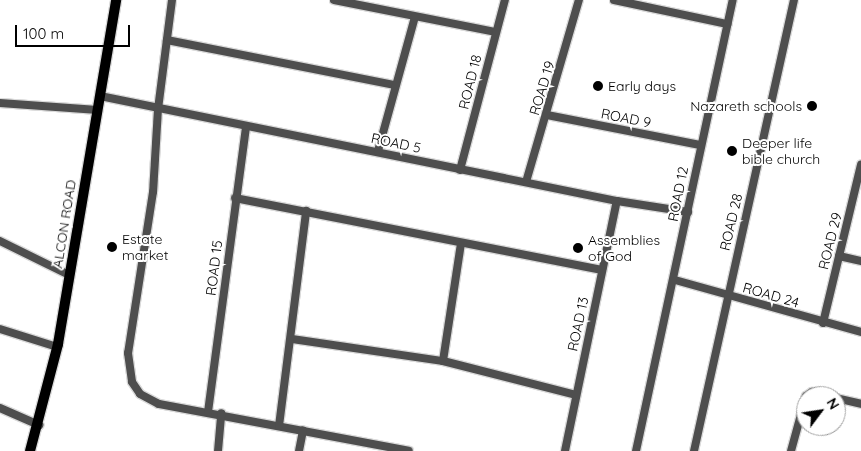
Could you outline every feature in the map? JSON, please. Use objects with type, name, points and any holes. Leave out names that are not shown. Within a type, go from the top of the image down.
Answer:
[{"type":"main road","name":"ALCON ROAD","points":[[30,451],[39,424],[57,347],[116,0]]},
{"type":"street","points":[[172,0],[158,109],[153,192],[128,353],[129,371],[140,394],[149,401],[303,430],[382,448],[409,451]]},
{"type":"street","points":[[334,0],[495,32]]},
{"type":"street","name":"ROAD 18","points":[[460,170],[505,0]]},
{"type":"street","name":"ROAD 19","points":[[526,182],[579,0]]},
{"type":"street","points":[[614,0],[727,24]]},
{"type":"street","name":"ROAD 12","points":[[636,451],[675,280],[700,145],[733,0]]},
{"type":"street","name":"ROAD 28","points":[[694,451],[794,0]]},
{"type":"street","points":[[378,152],[394,85],[415,17]]},
{"type":"street","points":[[167,40],[394,85]]},
{"type":"street","name":"ROAD 5","points":[[100,96],[617,201],[688,212]]},
{"type":"street","points":[[0,103],[98,110]]},
{"type":"street","name":"ROAD 9","points":[[547,115],[700,145]]},
{"type":"street","name":"ROAD 15","points":[[208,412],[235,198],[246,127]]},
{"type":"street","name":"ROAD 29","points":[[823,323],[858,189],[861,165]]},
{"type":"street","points":[[235,198],[602,270]]},
{"type":"street","name":"ROAD 13","points":[[565,451],[617,201]]},
{"type":"street","points":[[279,426],[292,339],[306,211]]},
{"type":"street","points":[[0,241],[69,275]]},
{"type":"street","points":[[443,361],[461,243]]},
{"type":"street","points":[[839,256],[861,261]]},
{"type":"street","name":"ROAD 24","points":[[675,280],[823,323],[861,332]]},
{"type":"street","points":[[0,329],[57,347]]},
{"type":"street","points":[[292,339],[443,361],[576,395]]},
{"type":"street","points":[[846,400],[861,404]]},
{"type":"street","points":[[0,408],[39,424]]},
{"type":"street","points":[[218,451],[221,414]]},
{"type":"street","points":[[298,451],[303,430]]},
{"type":"street","points":[[791,451],[796,433]]},
{"type":"place","name":"Early days","points":[[598,86]]},
{"type":"place","name":"Nazareth schools","points":[[812,106]]},
{"type":"place","name":"Deeper life bible church","points":[[732,151]]},
{"type":"place","name":"Estate market","points":[[112,247]]},
{"type":"place","name":"Assemblies of God","points":[[578,248]]}]
